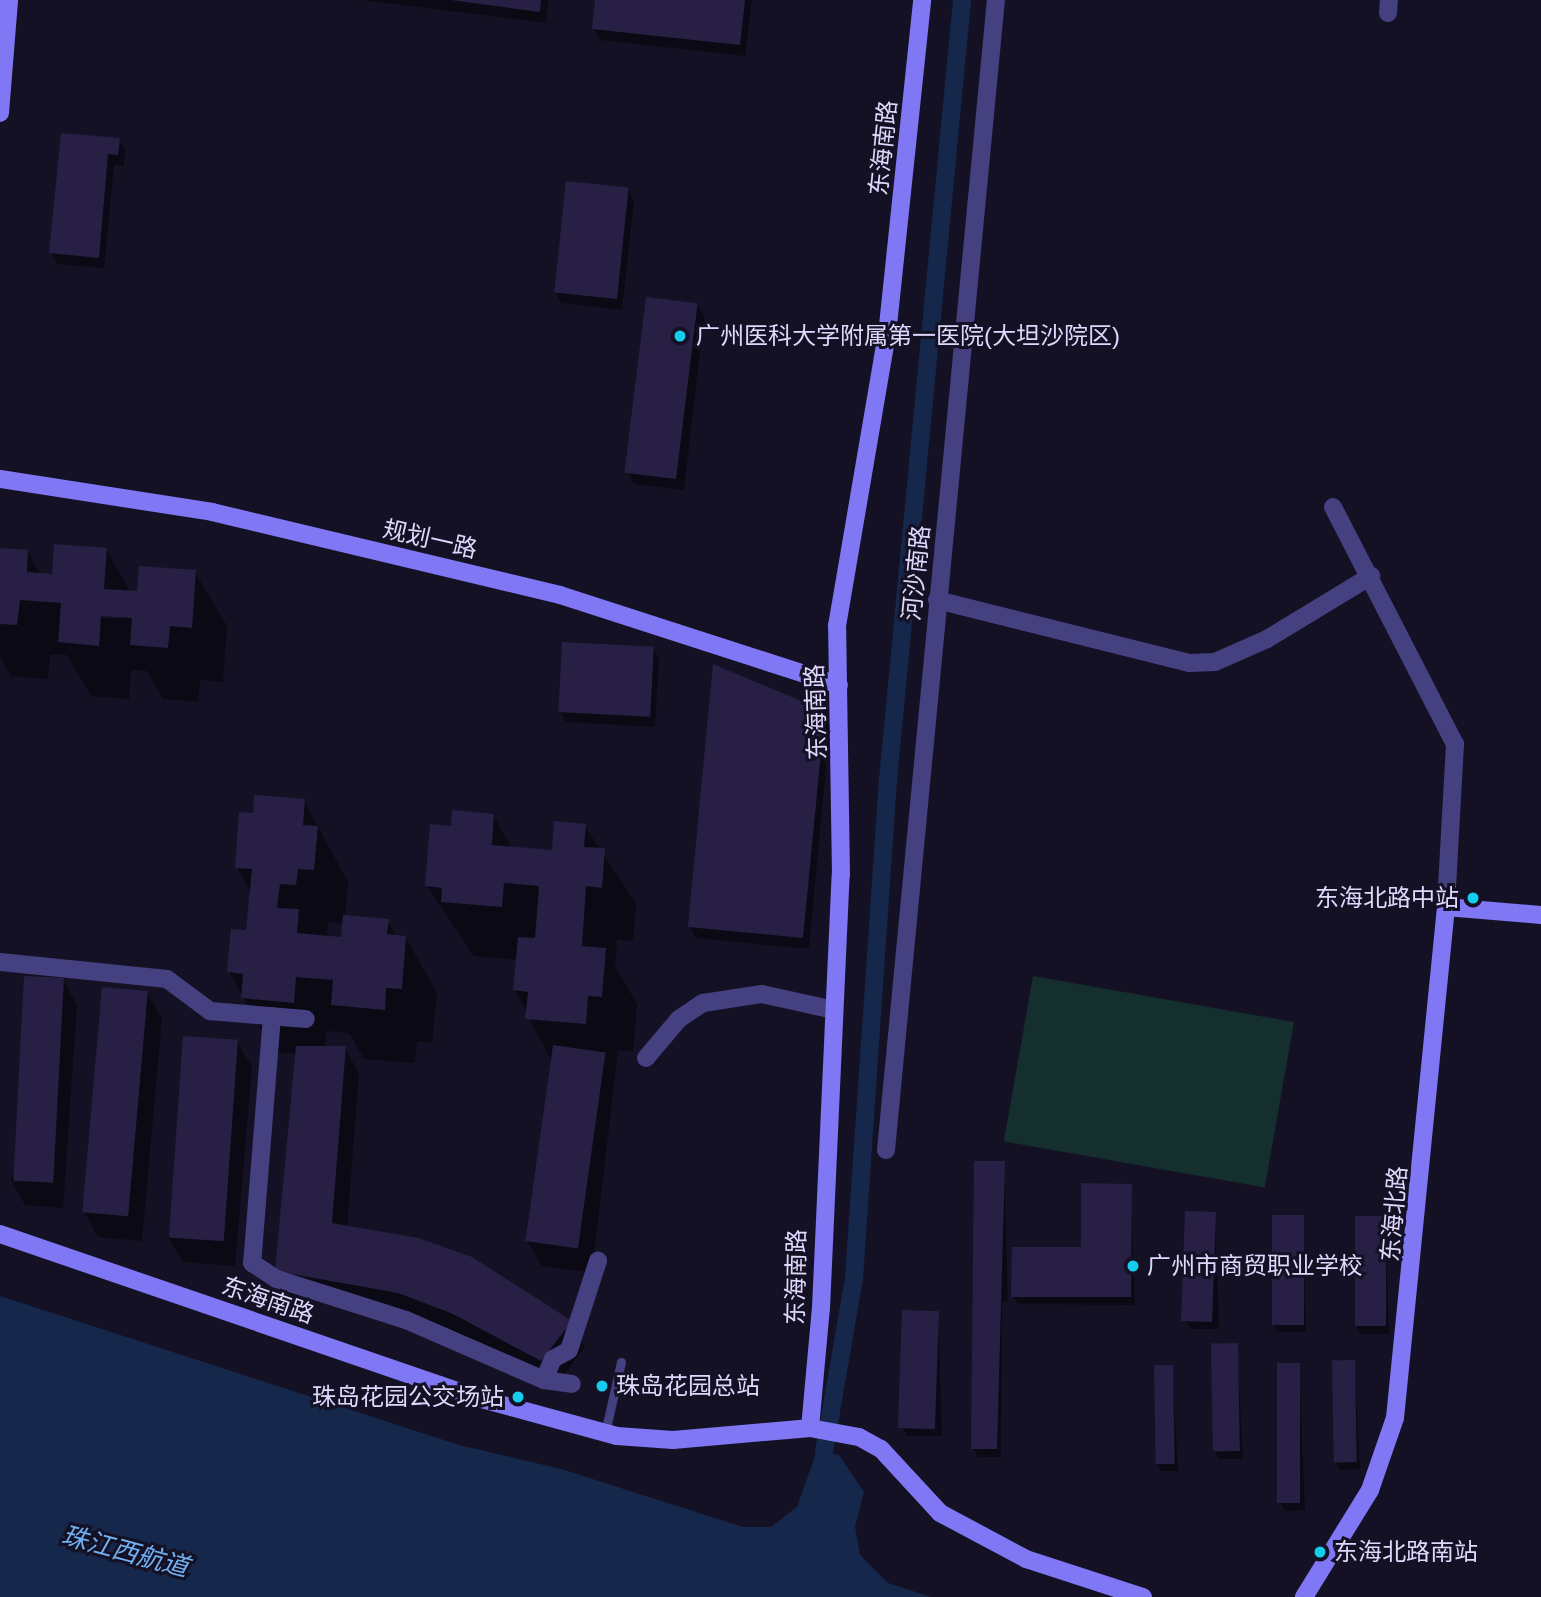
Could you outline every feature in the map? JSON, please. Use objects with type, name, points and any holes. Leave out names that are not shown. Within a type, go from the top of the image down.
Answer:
[{"type":"street","points":[[0,113],[9,0]]},
{"type":"street","name":"东海南路","points":[[817,1429],[842,825],[839,685],[842,586],[887,335],[922,0]]},
{"type":"street","name":"河沙南路","points":[[886,1150],[996,0]]},
{"type":"street","name":"规划一路","points":[[0,479],[212,512],[560,595],[839,685]]},
{"type":"street","points":[[1333,507],[1371,576],[1455,744],[1446,907],[1541,915]]},
{"type":"street","points":[[937,600],[1189,663],[1215,662],[1267,639],[1371,576]]},
{"type":"street","name":"东海北路","points":[[1304,1597],[1370,1490],[1395,1418],[1446,907]]},
{"type":"street","points":[[0,962],[167,979],[210,1011],[306,1019]]},
{"type":"street","points":[[646,1058],[679,1019],[703,1003],[762,994],[834,1010]]},
{"type":"street","points":[[272,1016],[252,1263],[277,1279],[406,1321],[544,1380],[572,1384]]},
{"type":"street","name":"东海南路","points":[[0,1234],[478,1398],[605,1433],[673,1440],[817,1429],[852,1435],[881,1450],[940,1513],[990,1541],[1143,1597]]},
{"type":"street","points":[[544,1380],[554,1359],[569,1350],[598,1261]]},
{"type":"lane","points":[[605,1433],[621,1362]]},
{"type":"green space","points":[[1033,976],[1294,1022],[1265,1187],[1004,1141]]},
{"type":"water","name":"珠江西航道","points":[[0,1296],[459,1445],[561,1469],[743,1527],[771,1527],[797,1507],[817,1451],[839,1455],[864,1492],[855,1527],[860,1555],[888,1583],[931,1597],[0,1597]]},
{"type":"building","points":[[451,0],[541,0],[540,12]]},
{"type":"building","points":[[595,0],[745,0],[740,45],[592,29]]},
{"type":"building","points":[[61,133],[120,138],[118,155],[108,154],[99,258],[49,253]]},
{"type":"building","points":[[566,181],[629,188],[617,299],[554,292]]},
{"type":"building","points":[[646,297],[698,303],[676,479],[624,473]]},
{"type":"building","points":[[54,544],[107,548],[104,589],[137,591],[139,566],[196,570],[192,628],[170,626],[168,648],[130,645],[132,618],[101,616],[99,646],[58,642],[61,603],[20,600],[17,625],[0,624],[0,548],[28,550],[27,572],[52,574]]},
{"type":"building","points":[[562,642],[654,647],[650,717],[558,712]]},
{"type":"building","points":[[713,664],[825,711],[803,938],[688,927]]},
{"type":"building","points":[[254,795],[305,799],[303,825],[318,826],[314,870],[298,869],[296,885],[280,884],[277,908],[299,909],[297,933],[341,937],[343,915],[389,919],[387,934],[406,936],[402,989],[386,988],[385,1010],[331,1005],[333,980],[296,977],[294,1003],[241,998],[243,974],[227,972],[231,929],[246,930],[252,869],[235,868],[239,812],[253,813]]},
{"type":"building","points":[[452,810],[494,814],[492,845],[552,850],[554,821],[586,824],[584,847],[605,848],[602,888],[586,886],[582,946],[606,948],[602,997],[588,996],[586,1024],[525,1019],[528,992],[513,990],[518,937],[535,938],[539,886],[504,883],[502,907],[441,902],[442,888],[425,886],[430,824],[451,826]]},
{"type":"building","points":[[24,976],[64,978],[53,1183],[13,1181]]},
{"type":"building","points":[[102,987],[148,991],[128,1216],[82,1212]]},
{"type":"building","points":[[183,1036],[238,1040],[224,1241],[169,1238]]},
{"type":"building","points":[[553,1045],[605,1052],[578,1248],[525,1241]]},
{"type":"building","points":[[296,1046],[346,1046],[332,1223],[418,1238],[472,1257],[572,1321],[541,1361],[453,1314],[398,1293],[275,1271]]},
{"type":"building","points":[[974,1161],[1005,1161],[997,1449],[971,1449]]},
{"type":"building","points":[[1081,1183],[1132,1184],[1131,1297],[1011,1297],[1012,1247],[1081,1247]]},
{"type":"building","points":[[1185,1211],[1216,1212],[1212,1322],[1181,1321]]},
{"type":"building","points":[[1272,1215],[1304,1215],[1304,1325],[1272,1325]]},
{"type":"building","points":[[1355,1216],[1386,1216],[1386,1326],[1355,1326]]},
{"type":"building","points":[[902,1310],[939,1311],[935,1429],[898,1428]]},
{"type":"building","points":[[1211,1343],[1238,1343],[1240,1451],[1213,1451]]},
{"type":"building","points":[[1332,1360],[1355,1360],[1357,1462],[1334,1462]]},
{"type":"building","points":[[1277,1363],[1300,1363],[1300,1503],[1277,1503]]},
{"type":"building","points":[[1154,1365],[1173,1365],[1175,1464],[1156,1464]]},
{"type":"waterway","points":[[824,1452],[854,1278],[888,780],[962,0]]},
{"type":"place","name":"广州医科大学附属第一医院(大坦沙院区)","points":[[680,336]]},
{"type":"place","name":"东海北路中站","points":[[1473,898]]},
{"type":"place","name":"广州市商贸职业学校","points":[[1133,1266]]},
{"type":"place","name":"珠岛花园总站","points":[[602,1386]]},
{"type":"place","name":"珠岛花园公交场站","points":[[518,1397]]},
{"type":"place","name":"东海北路南站","points":[[1320,1552]]}]
